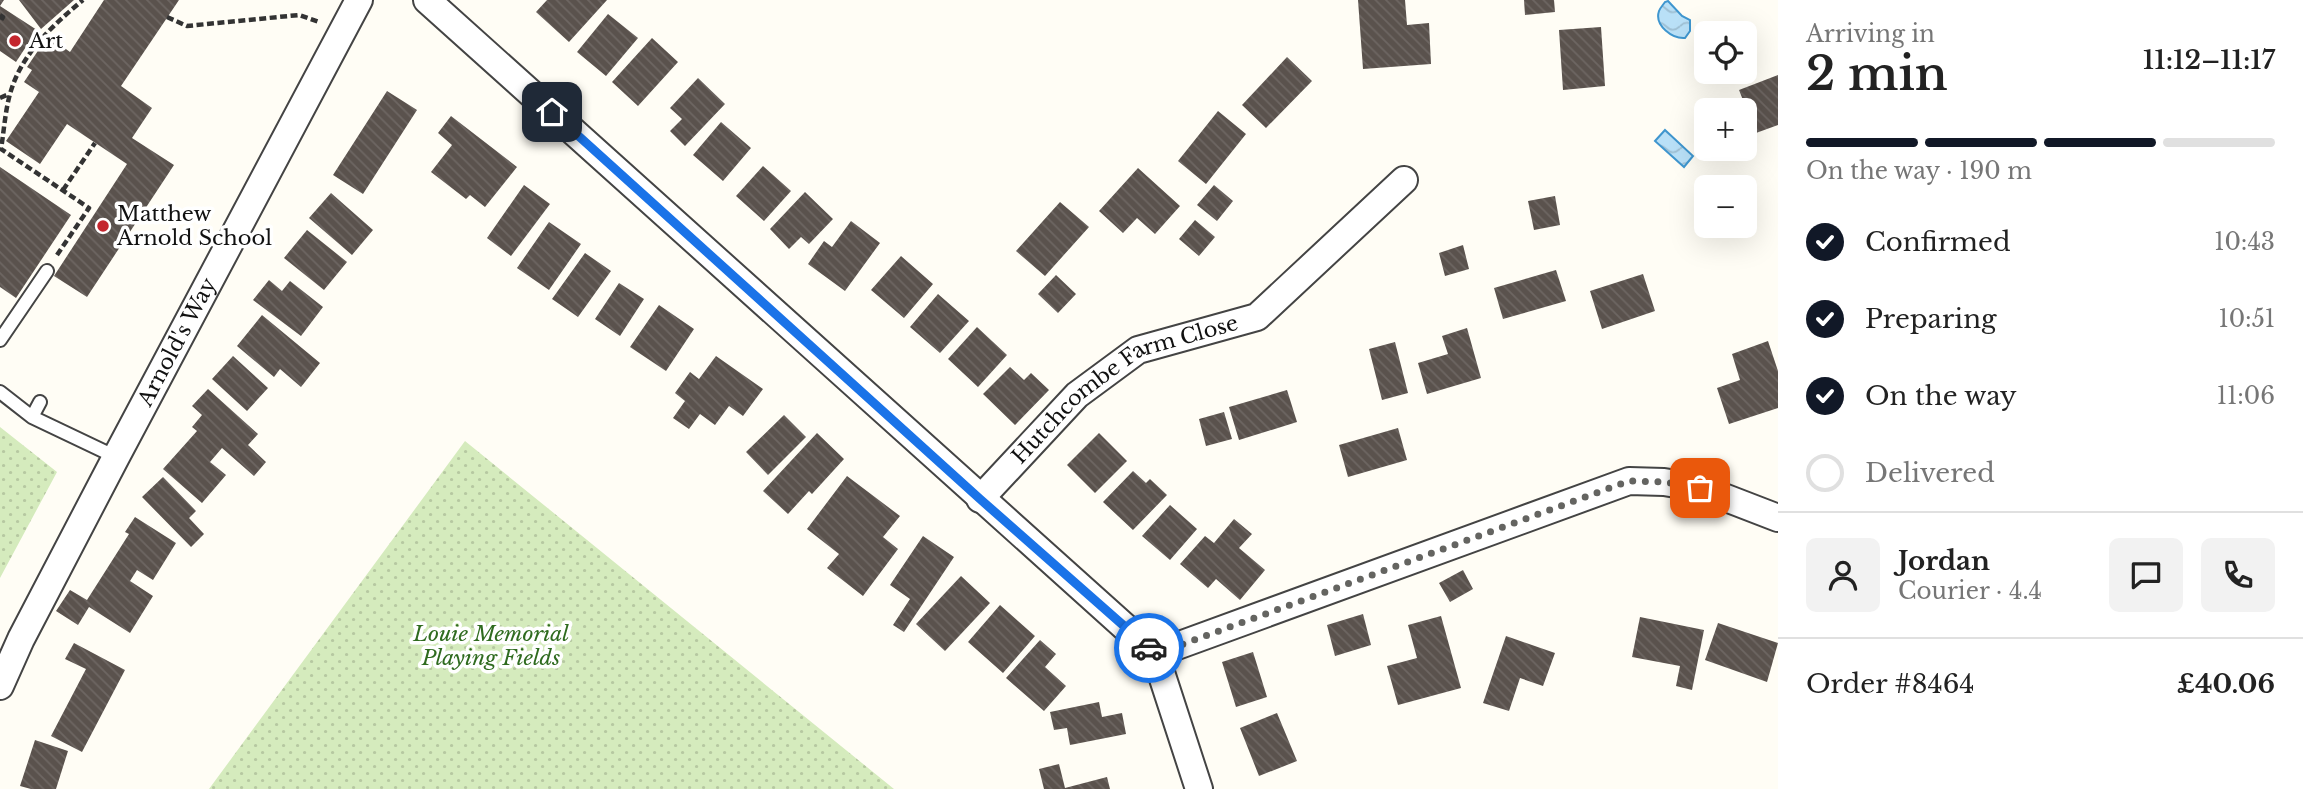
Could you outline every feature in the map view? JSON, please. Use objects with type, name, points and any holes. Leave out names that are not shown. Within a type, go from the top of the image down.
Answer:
[{"type":"street","name":"Arnold's Way","points":[[0,686],[21,639],[116,457],[359,0]]},
{"type":"street","points":[[427,0],[980,499],[1156,654],[1199,789]]},
{"type":"street","name":"Hutchcombe Farm Close","points":[[980,499],[1077,396],[1138,350],[1257,317],[1404,180]]},
{"type":"street","points":[[1156,654],[1629,481],[1664,482],[1700,488],[1778,518]]},
{"type":"lane","points":[[0,340],[47,271]]},
{"type":"lane","points":[[0,393],[32,417],[116,457]]},
{"type":"lane","points":[[32,417],[40,402]]},
{"type":"path","points":[[47,271],[89,208],[1,148],[10,94],[20,69],[44,33],[83,0]]},
{"type":"path","points":[[0,15],[3,17],[0,22]]},
{"type":"path","points":[[167,17],[187,26],[299,15],[342,32]]},
{"type":"path","points":[[0,98],[10,94]]},
{"type":"path","points":[[62,190],[95,142]]},
{"type":"green space","points":[[0,427],[57,472],[0,578]]},
{"type":"green space","name":"Louie Memorial Playing Fields","points":[[465,441],[894,789],[209,789]]},
{"type":"water","points":[[1668,1],[1682,16],[1690,20],[1690,31],[1685,38],[1670,34],[1659,22],[1659,10]]},
{"type":"water","points":[[1665,130],[1693,156],[1684,167],[1655,141]]},
{"type":"building","name":"Art","points":[[19,0],[74,0],[41,29]]},
{"type":"building","points":[[104,0],[179,0],[121,86],[152,108],[132,138],[174,165],[87,297],[54,276],[127,164],[67,124],[40,164],[6,141],[39,92],[24,82],[32,70],[27,67],[48,36],[70,52]]},
{"type":"building","points":[[547,0],[607,0],[569,42],[536,12]]},
{"type":"building","points":[[1358,0],[1405,0],[1407,25],[1429,23],[1431,64],[1363,69]]},
{"type":"building","points":[[1524,0],[1554,0],[1555,12],[1525,15]]},
{"type":"building","name":"Art","points":[[0,6],[37,30],[16,62],[0,51]]},
{"type":"building","points":[[608,14],[638,38],[606,76],[577,52]]},
{"type":"building","points":[[1601,27],[1605,86],[1563,90],[1559,30]]},
{"type":"building","points":[[652,38],[678,62],[638,106],[612,82]]},
{"type":"building","points":[[1287,57],[1312,81],[1266,128],[1242,105]]},
{"type":"building","points":[[1778,75],[1778,125],[1757,133],[1757,98],[1742,98],[1739,90]]},
{"type":"building","points":[[698,78],[725,104],[685,146],[670,131],[682,119],[670,108]]},
{"type":"building","points":[[387,91],[417,110],[363,194],[333,175]]},
{"type":"building","points":[[1218,111],[1246,134],[1206,184],[1178,161]]},
{"type":"building","points":[[451,116],[517,167],[485,207],[470,195],[466,199],[431,172],[452,145],[438,133]]},
{"type":"building","points":[[721,122],[751,148],[723,181],[693,155]]},
{"type":"building","points":[[763,166],[791,191],[764,221],[736,196]]},
{"type":"building","points":[[0,167],[71,215],[16,298],[0,287]]},
{"type":"building","points":[[1138,168],[1180,206],[1155,234],[1137,218],[1123,233],[1099,211]]},
{"type":"building","points":[[524,185],[550,204],[511,256],[487,238]]},
{"type":"building","points":[[1214,185],[1233,201],[1217,221],[1197,205]]},
{"type":"building","points":[[805,192],[833,219],[809,244],[801,237],[789,249],[770,229]]},
{"type":"building","points":[[331,193],[373,230],[352,255],[309,218]]},
{"type":"building","points":[[1555,196],[1560,225],[1534,230],[1528,201]]},
{"type":"building","points":[[1060,202],[1089,227],[1045,276],[1016,251]]},
{"type":"building","points":[[1195,220],[1215,237],[1199,256],[1179,239]]},
{"type":"building","points":[[851,221],[880,243],[845,291],[808,264],[824,241],[832,247]]},
{"type":"building","points":[[549,222],[581,244],[549,290],[517,268]]},
{"type":"building","points":[[307,230],[347,262],[324,290],[284,258]]},
{"type":"building","points":[[1463,245],[1469,269],[1445,276],[1439,253]]},
{"type":"building","points":[[585,253],[611,271],[578,317],[552,299]]},
{"type":"building","points":[[901,256],[933,284],[904,318],[871,290]]},
{"type":"building","points":[[1556,270],[1566,301],[1503,319],[1494,288]]},
{"type":"building","points":[[1643,274],[1655,311],[1602,329],[1590,291]]},
{"type":"building","points":[[1056,275],[1076,294],[1058,313],[1038,294]]},
{"type":"building","points":[[269,280],[282,291],[290,281],[323,307],[301,336],[253,300]]},
{"type":"building","points":[[619,283],[644,299],[620,336],[595,319]]},
{"type":"building","points":[[938,294],[969,321],[940,353],[910,327]]},
{"type":"building","points":[[659,305],[694,329],[666,371],[630,347]]},
{"type":"building","points":[[262,315],[320,363],[301,387],[280,369],[274,377],[237,346]]},
{"type":"building","points":[[977,327],[1007,355],[978,387],[948,359]]},
{"type":"building","points":[[1467,328],[1481,378],[1427,394],[1418,363],[1448,354],[1442,336]]},
{"type":"building","points":[[1768,341],[1778,371],[1778,408],[1729,424],[1717,388],[1740,380],[1732,354]]},
{"type":"building","points":[[1395,342],[1408,393],[1382,400],[1369,349]]},
{"type":"building","points":[[233,356],[268,388],[247,411],[212,379]]},
{"type":"building","points":[[716,356],[763,389],[743,416],[729,406],[715,425],[700,414],[689,429],[673,418],[685,401],[675,393],[690,372],[699,379]]},
{"type":"building","points":[[1010,367],[1024,380],[1031,373],[1049,390],[1015,425],[983,394]]},
{"type":"building","points":[[208,389],[258,434],[248,445],[266,462],[254,476],[222,448],[210,462],[226,475],[202,503],[163,469],[197,431],[192,427],[202,415],[192,406]]},
{"type":"building","points":[[1287,390],[1297,422],[1239,440],[1229,407]]},
{"type":"building","points":[[1224,412],[1232,439],[1206,446],[1199,419]]},
{"type":"building","points":[[784,415],[806,437],[768,475],[746,452]]},
{"type":"building","points":[[1398,428],[1407,460],[1348,477],[1339,445]]},
{"type":"building","points":[[817,433],[844,459],[812,494],[809,491],[788,514],[763,491]]},
{"type":"building","points":[[1099,433],[1127,461],[1095,493],[1067,465]]},
{"type":"building","points":[[1133,471],[1146,483],[1150,479],[1167,495],[1133,530],[1103,502]]},
{"type":"building","points":[[847,476],[900,516],[883,537],[898,549],[863,596],[827,568],[839,554],[807,529]]},
{"type":"building","points":[[163,477],[196,511],[189,518],[204,534],[191,547],[142,497]]},
{"type":"building","points":[[1170,505],[1197,529],[1170,560],[1142,536]]},
{"type":"building","points":[[135,517],[176,543],[153,580],[137,570],[130,581],[153,596],[130,633],[89,607],[78,625],[56,611],[70,590],[87,600],[129,534],[125,532]]},
{"type":"building","points":[[1234,519],[1252,534],[1239,548],[1265,570],[1240,600],[1216,579],[1208,588],[1180,564],[1205,536],[1214,543]]},
{"type":"building","points":[[923,536],[954,557],[904,632],[893,625],[910,599],[890,585]]},
{"type":"building","points":[[1463,570],[1473,589],[1450,602],[1439,583]]},
{"type":"building","points":[[961,576],[990,603],[945,651],[916,624]]},
{"type":"building","points":[[1000,605],[1035,636],[1003,673],[968,642]]},
{"type":"building","points":[[1363,614],[1371,645],[1335,656],[1327,625]]},
{"type":"building","points":[[1441,616],[1461,688],[1398,705],[1387,666],[1417,658],[1408,625]]},
{"type":"building","points":[[1640,617],[1704,630],[1692,690],[1676,686],[1680,666],[1632,657]]},
{"type":"building","points":[[1718,623],[1778,643],[1767,682],[1705,660]]},
{"type":"building","points":[[1506,636],[1555,653],[1543,686],[1520,678],[1509,711],[1483,703]]},
{"type":"building","points":[[1040,640],[1056,654],[1045,667],[1066,686],[1044,711],[1006,678]]},
{"type":"building","points":[[74,643],[125,670],[82,752],[51,736],[86,669],[65,659]]},
{"type":"building","points":[[1253,652],[1267,697],[1236,707],[1222,662]]},
{"type":"building","points":[[1099,702],[1102,717],[1122,713],[1126,734],[1070,745],[1067,728],[1054,730],[1050,712]]},
{"type":"building","points":[[1277,713],[1297,761],[1259,776],[1240,728]]},
{"type":"building","points":[[35,740],[68,751],[56,789],[20,786]]},
{"type":"building","points":[[1059,764],[1065,788],[1107,777],[1110,789],[1044,789],[1039,769]]},
{"type":"way so far","points":[[1149,648],[1156,654],[1629,481],[1664,482],[1700,488]]},
{"type":"place","name":"Art","points":[[15,41]]},
{"type":"place","name":"Matthew Arnold School","points":[[103,226]]},
{"type":"route","points":[[552,112],[1149,648]]}]
